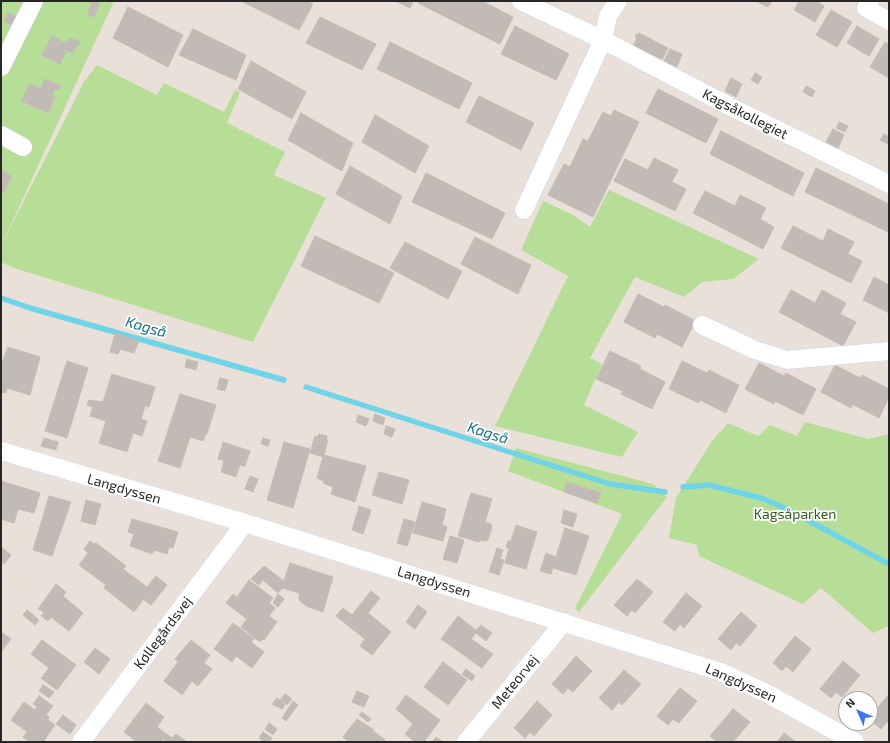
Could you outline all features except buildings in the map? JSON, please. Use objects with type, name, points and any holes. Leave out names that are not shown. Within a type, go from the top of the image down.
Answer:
[{"type":"street","points":[[1,67],[34,1]]},
{"type":"street","name":"Kagsåkollegiet","points":[[521,1],[603,40],[729,106],[889,184]]},
{"type":"street","points":[[524,210],[603,40],[608,16],[618,1]]},
{"type":"street","points":[[870,1],[866,8],[889,21]]},
{"type":"street","points":[[1,135],[23,147]]},
{"type":"street","points":[[702,325],[755,350],[788,360],[889,351]]},
{"type":"street","name":"Langdyssen","points":[[1,451],[245,524],[721,672],[768,694],[849,740]]},
{"type":"street","name":"Køllegårdsvej","points":[[80,742],[245,524]]},
{"type":"street","name":"Meteorvej","points":[[466,742],[564,622]]},
{"type":"green space","points":[[1,1],[114,1],[2,244],[84,82],[97,65],[157,95],[164,83],[224,112],[235,90],[240,92],[227,123],[285,152],[274,175],[326,198],[253,342],[14,268],[1,262]]},
{"type":"green space","points":[[609,190],[759,259],[733,279],[702,282],[684,297],[635,277],[590,358],[602,364],[584,405],[638,432],[622,457],[495,426],[568,276],[521,250],[543,201],[575,216],[590,227]]},
{"type":"green space","name":"Kagsåparken","points":[[805,422],[868,439],[889,434],[889,626],[873,633],[821,588],[803,604],[699,556],[697,545],[669,538],[676,498],[712,441],[728,423],[758,436],[770,425],[797,436]]},
{"type":"green space","points":[[516,448],[653,484],[667,497],[579,612],[575,608],[622,514],[508,471]]},
{"type":"waterway","name":"Kagså","points":[[1,298],[30,308],[284,380]]},
{"type":"waterway","name":"Kagså","points":[[306,387],[610,484],[665,492]]},
{"type":"waterway","name":"Kagså","points":[[683,487],[709,485],[761,498],[787,509],[889,564]]}]
